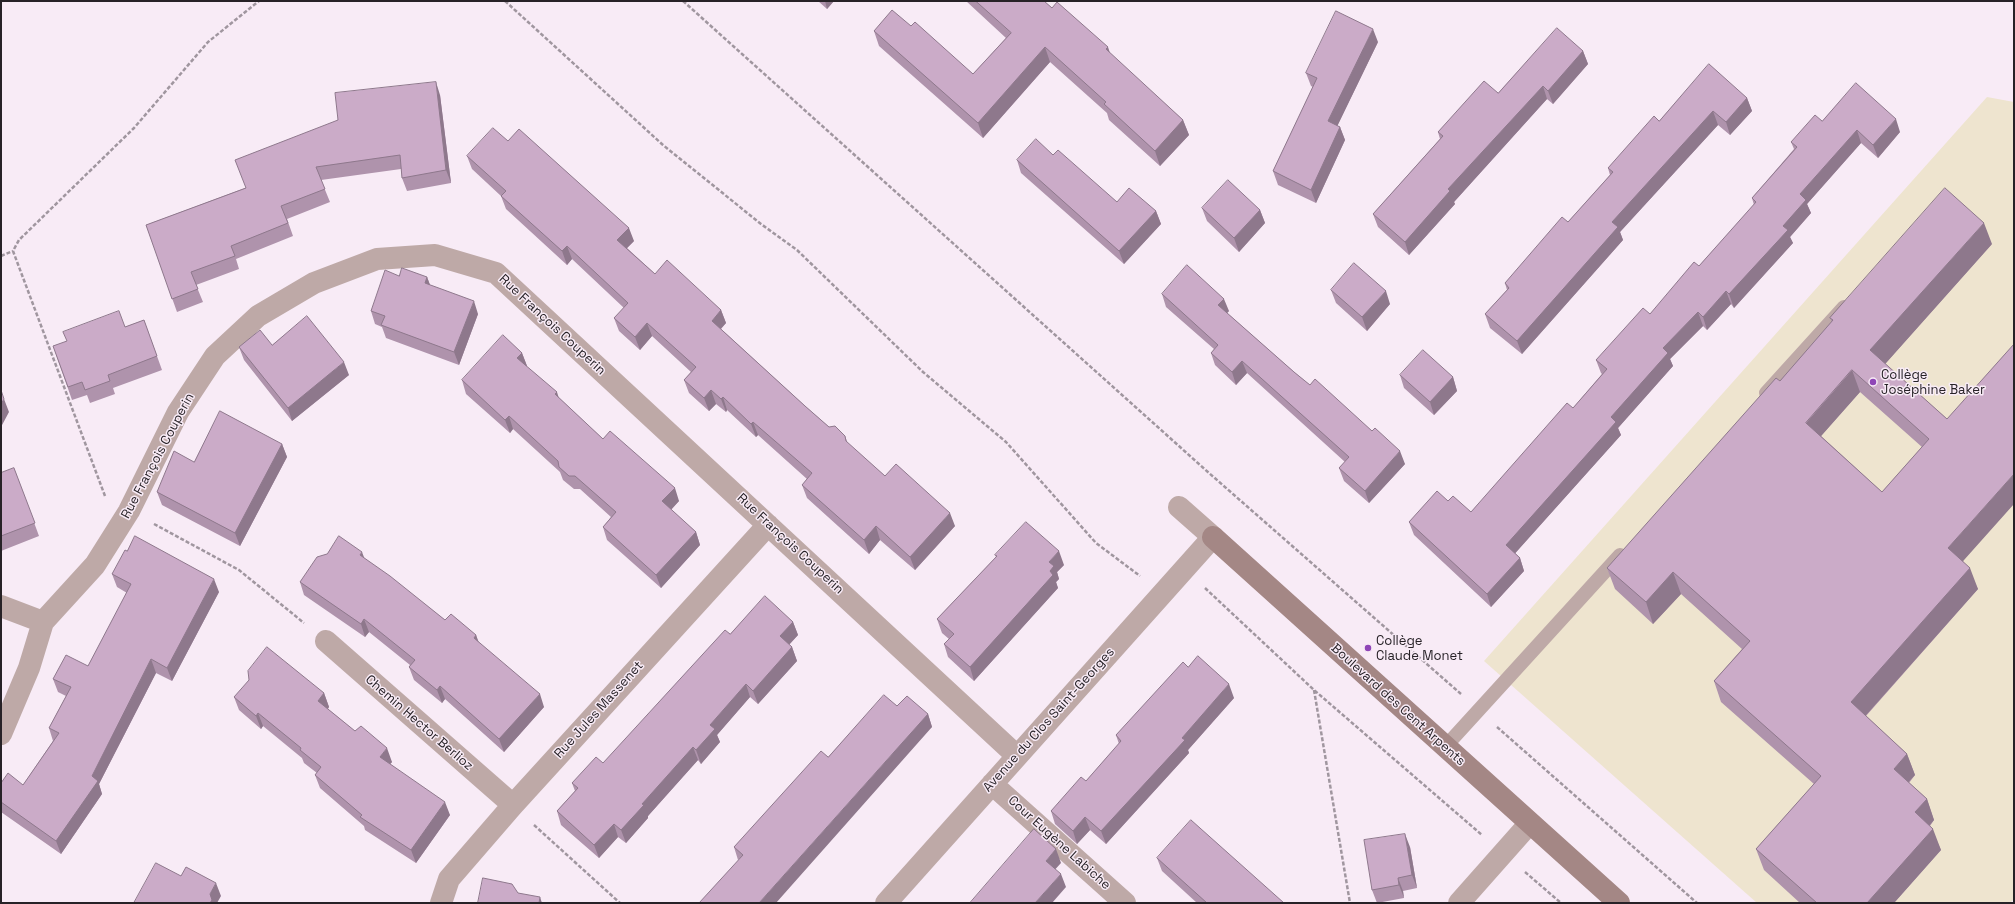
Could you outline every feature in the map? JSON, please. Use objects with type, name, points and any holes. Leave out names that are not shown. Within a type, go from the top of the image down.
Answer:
[{"type":"street","name":"Rue François Couperin","points":[[1,734],[29,668],[43,622],[94,565],[122,523],[178,412],[215,356],[258,316],[314,283],[377,259],[435,255],[496,273],[1017,756]]},
{"type":"street","name":"Boulevard des Cent Arpents","points":[[1179,507],[1618,903]]},
{"type":"street","name":"Rue Jules Massenet","points":[[441,903],[449,879],[513,805],[768,525]]},
{"type":"street","name":"Avenue du Clos Saint-Georges","points":[[886,903],[1212,537]]},
{"type":"street","points":[[1,606],[43,622]]},
{"type":"street","name":"Chemin Hector Berlioz","points":[[326,641],[513,805]]},
{"type":"street","name":"Cour Eugène Labiche","points":[[992,784],[1125,903]]},
{"type":"street","points":[[1459,903],[1529,824]]},
{"type":"lane","points":[[1755,405],[1851,300]]},
{"type":"lane","points":[[1445,747],[1628,546]]},
{"type":"path","points":[[1,256],[13,251],[19,240],[134,128],[208,42],[259,1]]},
{"type":"path","points":[[505,1],[663,145],[761,224],[797,250],[923,372],[1006,442],[1096,543],[1163,593]]},
{"type":"path","points":[[683,1],[1198,462],[1697,903]]},
{"type":"path","points":[[13,251],[23,278]]},
{"type":"path","points":[[1185,568],[1314,690],[1560,903]]},
{"type":"path","points":[[1314,690],[1350,903]]},
{"type":"path","points":[[513,805],[620,903]]},
{"type":"shaded area","name":"Collège Joséphine Baker","points":[[1987,97],[2014,102],[2014,899],[2010,903],[1757,903],[1484,661]]},
{"type":"building","points":[[976,1],[1044,1],[1052,8],[1057,2],[1108,47],[1106,49],[1183,120],[1155,151],[1104,104],[1106,102],[1045,47],[978,123],[874,31],[892,10],[911,26],[915,22],[973,74],[1011,33]]},
{"type":"building","points":[[1336,11],[1373,29],[1328,121],[1340,127],[1311,190],[1273,171],[1317,78],[1306,73]]},
{"type":"building","points":[[1557,28],[1583,51],[1548,91],[1543,86],[1448,189],[1450,191],[1405,242],[1373,214],[1443,136],[1438,132],[1484,81],[1498,93]]},
{"type":"building","points":[[1709,64],[1747,98],[1726,122],[1713,111],[1612,222],[1618,227],[1517,341],[1485,314],[1509,288],[1505,283],[1562,217],[1568,222],[1613,172],[1608,168],[1654,116],[1659,121]]},
{"type":"building","points":[[436,82],[446,170],[402,178],[400,155],[316,167],[325,189],[281,206],[288,223],[231,246],[235,256],[191,272],[198,289],[172,299],[146,225],[246,188],[235,160],[338,120],[335,93]]},
{"type":"building","points":[[1856,83],[1896,119],[1873,145],[1857,130],[1800,194],[1806,200],[1783,226],[1788,230],[1729,294],[1726,291],[1703,317],[1698,312],[1663,348],[1668,353],[1611,417],[1616,422],[1506,545],[1520,558],[1487,594],[1409,522],[1437,491],[1448,501],[1453,496],[1471,512],[1567,403],[1573,408],[1607,369],[1596,360],[1643,308],[1650,314],[1694,262],[1699,266],[1756,202],[1752,198],[1797,147],[1791,142],[1815,115],[1822,121]]},
{"type":"building","points":[[493,128],[508,141],[519,129],[629,228],[617,240],[655,274],[667,260],[721,310],[712,321],[805,406],[829,427],[835,426],[845,436],[846,441],[885,476],[896,464],[950,513],[910,557],[876,526],[864,540],[802,485],[812,473],[753,422],[751,424],[723,397],[721,399],[711,390],[704,398],[684,380],[696,367],[647,323],[635,337],[614,318],[628,303],[567,246],[562,251],[501,196],[506,191],[467,156]]},
{"type":"building","points":[[1036,139],[1053,155],[1058,150],[1117,202],[1129,188],[1156,211],[1119,251],[1017,160]]},
{"type":"building","points":[[1228,180],[1260,210],[1234,238],[1202,208]]},
{"type":"building","points":[[1945,188],[1984,223],[1870,350],[1947,419],[2014,344],[2014,474],[1948,548],[1970,568],[1851,702],[1907,754],[1894,769],[1927,799],[1915,812],[1933,829],[1867,903],[1817,903],[1756,849],[1821,776],[1714,681],[1750,641],[1673,572],[1646,602],[1607,568],[1776,378],[1780,381],[1833,320],[1830,318]],"holes":[[[1852,370],[1929,439],[1882,492],[1806,423]]]},
{"type":"building","points":[[1354,263],[1386,291],[1362,317],[1331,290]]},
{"type":"building","points":[[1187,265],[1224,299],[1218,305],[1294,372],[1310,385],[1315,379],[1372,431],[1375,428],[1400,451],[1365,491],[1339,468],[1349,457],[1242,361],[1232,372],[1211,353],[1218,345],[1162,294]]},
{"type":"building","points":[[402,268],[427,277],[425,283],[474,301],[454,352],[381,325],[385,316],[371,311],[385,270],[399,276]]},
{"type":"building","points":[[119,311],[125,327],[144,320],[157,356],[108,375],[110,381],[85,390],[82,382],[68,387],[53,346],[67,341],[63,332]]},
{"type":"building","points":[[307,316],[344,362],[288,408],[239,347],[260,330],[272,345]]},
{"type":"building","points":[[503,335],[522,353],[517,358],[557,392],[555,394],[603,439],[610,431],[675,488],[662,501],[696,532],[656,575],[603,527],[616,512],[575,476],[569,476],[559,467],[558,461],[509,416],[505,420],[462,380]]},
{"type":"building","points":[[1423,350],[1453,377],[1430,402],[1400,375]]},
{"type":"building","points":[[1,390],[4,399],[1,404]]},
{"type":"building","points":[[220,411],[282,444],[235,533],[157,492],[174,451],[194,462]]},
{"type":"building","points":[[14,468],[35,523],[1,536],[1,473]]},
{"type":"building","points":[[1026,522],[1059,551],[1049,562],[1054,566],[1050,571],[1053,575],[970,667],[944,644],[954,634],[937,619],[997,556],[995,555]]},
{"type":"building","points":[[135,536],[214,579],[167,668],[151,659],[92,776],[98,781],[56,841],[1,802],[1,783],[8,773],[23,785],[59,733],[49,728],[71,687],[53,679],[66,655],[88,666],[131,584],[112,574],[125,550],[127,551]]},
{"type":"building","points":[[339,536],[362,552],[360,555],[390,576],[445,620],[451,614],[476,635],[474,638],[540,694],[499,739],[440,686],[437,690],[409,667],[415,660],[364,619],[361,624],[300,582],[317,557],[327,554]]},
{"type":"building","points":[[765,596],[793,622],[780,636],[792,647],[753,691],[746,684],[710,725],[715,729],[696,750],[693,747],[621,830],[614,824],[594,845],[557,811],[578,788],[572,783],[596,757],[603,763],[725,630],[730,634]]},
{"type":"building","points":[[267,647],[324,693],[318,701],[355,731],[361,726],[387,748],[380,757],[445,802],[411,850],[360,817],[362,815],[315,775],[321,767],[300,750],[301,748],[258,713],[256,716],[234,697],[249,680],[248,671]]},
{"type":"building","points":[[1198,656],[1229,684],[1182,738],[1185,740],[1101,831],[1085,817],[1073,831],[1051,811],[1081,777],[1086,781],[1121,741],[1116,735],[1183,662],[1188,667]]},
{"type":"building","points":[[884,695],[897,706],[907,696],[928,714],[759,903],[699,903],[743,855],[734,847],[821,751],[828,757]]},
{"type":"building","points":[[1191,820],[1284,903],[1207,903],[1157,858]]},
{"type":"building","points":[[1034,829],[1056,849],[1046,861],[1061,874],[1035,903],[970,903]]},
{"type":"building","points":[[1405,834],[1412,875],[1398,878],[1399,885],[1372,890],[1364,840]]},
{"type":"building","points":[[156,863],[181,876],[186,867],[216,883],[210,894],[212,900],[210,903],[134,903]]},
{"type":"building","points":[[483,878],[512,884],[518,893],[540,897],[539,903],[478,903]]},
{"type":"place","name":"Collège Joséphine Baker","points":[[1873,382]]},
{"type":"place","name":"Collège Claude Monet","points":[[1368,648]]}]
